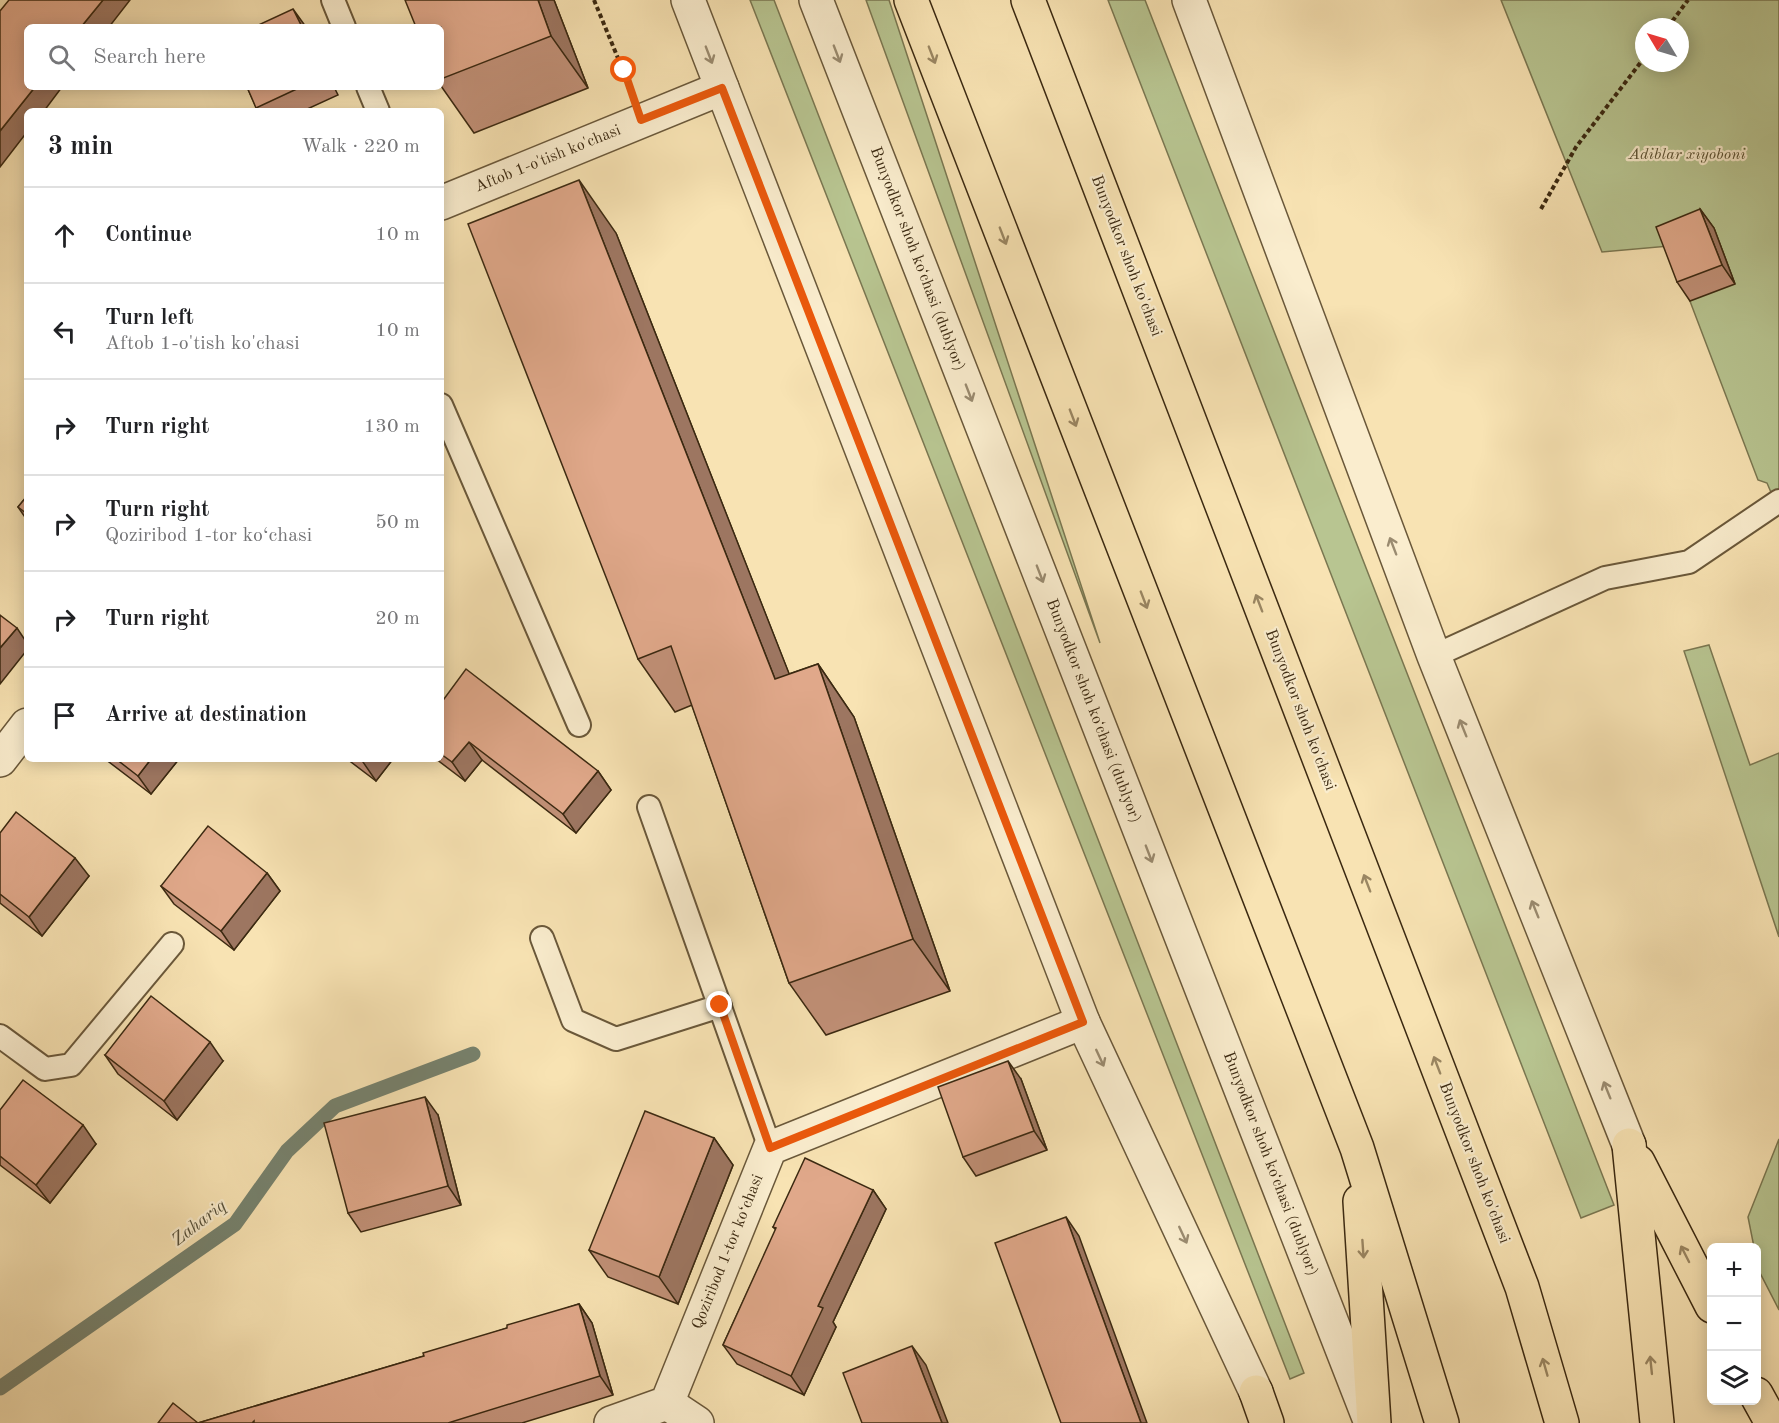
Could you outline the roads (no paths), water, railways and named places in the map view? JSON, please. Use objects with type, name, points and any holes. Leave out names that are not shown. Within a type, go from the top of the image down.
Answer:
[{"type":"main road","points":[[911,0],[1357,1148],[1442,1423]]},
{"type":"main road","name":"Bunyodkor shoh ko'chasi","points":[[1028,0],[1522,1287],[1562,1423]]},
{"type":"main road","points":[[1629,1145],[1707,1297]]},
{"type":"main road","points":[[1629,1145],[1657,1423]]},
{"type":"main road","points":[[1357,1148],[1372,1423]]},
{"type":"main road","points":[[1256,1392],[1267,1423]]},
{"type":"main road","points":[[1761,1403],[1772,1423]]},
{"type":"street","points":[[688,0],[1083,1022],[1256,1392]]},
{"type":"street","name":"Bunyodkor shoh koʻchasi (dublyor)","points":[[816,0],[1372,1423]]},
{"type":"street","points":[[1189,0],[1434,656],[1629,1145]]},
{"type":"street","name":"Aftob 1-o'tish ko'chasi","points":[[444,202],[722,88]]},
{"type":"street","points":[[0,760],[24,729]]},
{"type":"street","points":[[770,1148],[1083,1022]]},
{"type":"street","name":"Qoziribod 1-tor ko‘chasi","points":[[667,1403],[770,1148]]},
{"type":"street","points":[[611,1423],[667,1403],[697,1423]]},
{"type":"lane","points":[[333,0],[343,24]]},
{"type":"lane","points":[[369,90],[377,108]]},
{"type":"lane","points":[[445,429],[579,725]]},
{"type":"lane","points":[[1434,656],[1605,578],[1689,562],[1779,501]]},
{"type":"lane","points":[[649,807],[770,1148]]},
{"type":"lane","points":[[542,938],[573,1020],[616,1039],[720,1005]]},
{"type":"lane","points":[[0,1036],[45,1069],[70,1065],[172,944]]},
{"type":"waterway","name":"Zahariq","points":[[0,1388],[235,1224],[287,1151],[335,1106],[473,1054]]},
{"type":"park label","name":"Adiblar xiyoboni","points":[[1687,155]]}]
